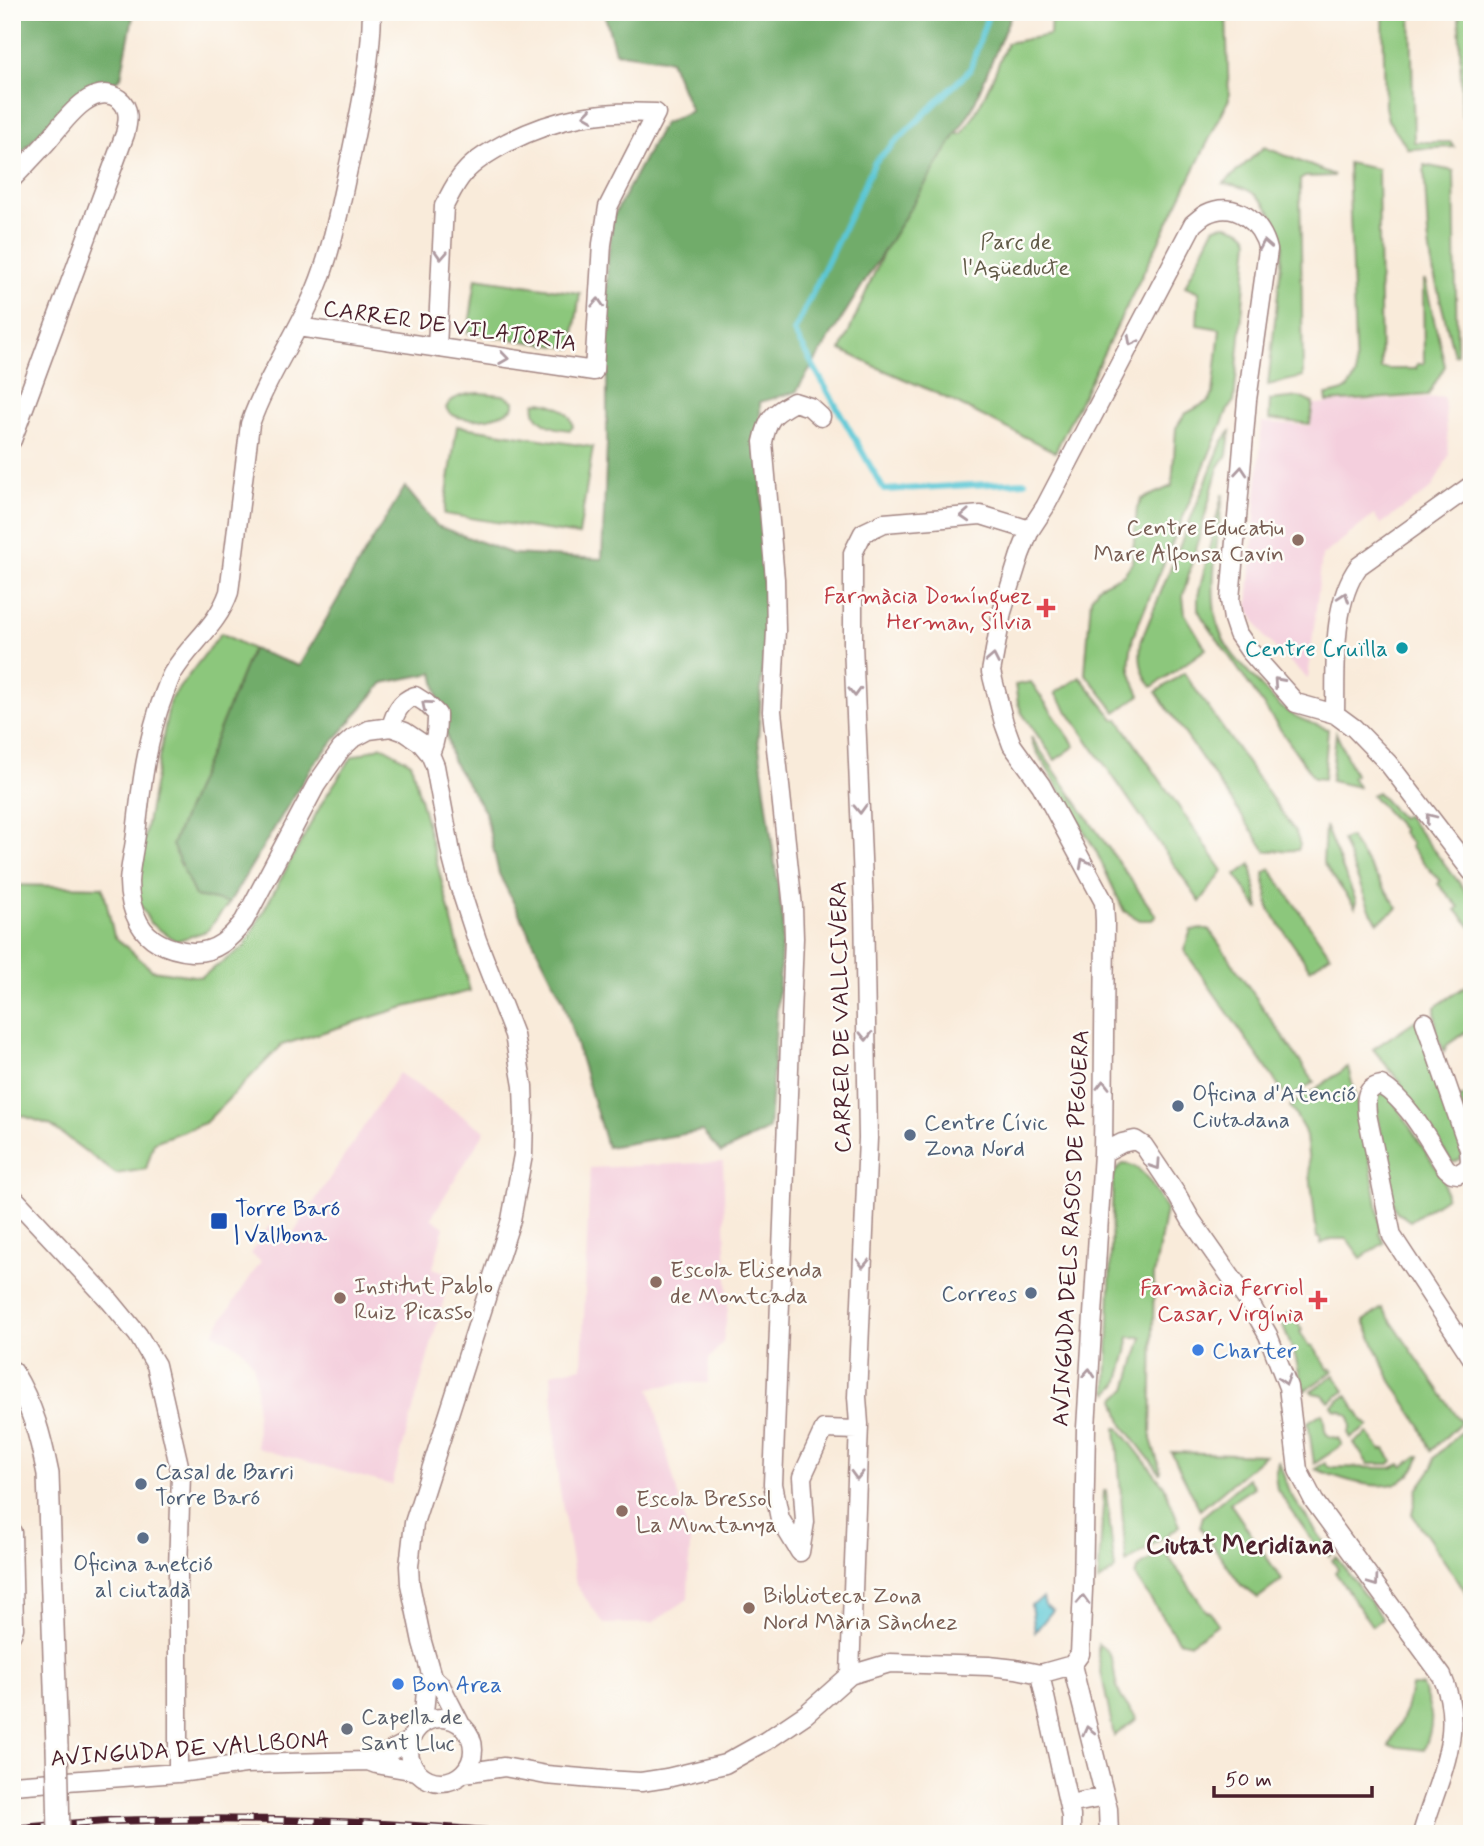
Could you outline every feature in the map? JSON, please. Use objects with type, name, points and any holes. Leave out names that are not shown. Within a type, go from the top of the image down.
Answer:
[{"type":"street","points":[[372,12],[367,77],[333,236],[315,290],[250,424],[229,592],[225,605],[214,624],[172,675],[155,717],[140,796],[129,880],[133,910],[140,925],[154,940],[167,948],[179,950],[197,952],[215,949],[233,936],[257,899],[316,785],[341,749],[352,739],[369,730],[391,727],[420,742],[430,754],[435,766],[459,885],[514,1035],[523,1086],[524,1115],[523,1154],[511,1220],[414,1523],[409,1566],[419,1631],[432,1678],[440,1684],[473,1745],[472,1760],[464,1773]]},
{"type":"street","points":[[12,179],[74,109],[94,97],[104,95],[118,98],[122,102],[129,116],[125,134],[12,440]]},
{"type":"street","name":"CARRER DE VILATORTA","points":[[298,327],[437,348],[594,371],[600,258],[608,207],[656,113],[627,111],[568,118],[520,136],[497,148],[463,173],[444,206],[437,348]]},
{"type":"street","name":"AVINGUDA DELS RASOS DE PEGUERA","points":[[1109,1834],[1108,1809],[1072,1665],[1080,1654],[1086,1428],[1103,1153],[1104,902],[1041,785],[1013,745],[1004,723],[991,672],[1002,612],[1030,530],[1045,508],[1193,224],[1206,214],[1220,210],[1241,213],[1252,220],[1266,237],[1268,250],[1245,422],[1230,600],[1233,619],[1238,634],[1249,650],[1296,703],[1335,714]]},
{"type":"street","points":[[821,416],[810,407],[794,402],[767,422],[763,442],[775,579],[776,631],[772,711],[794,938],[773,1484],[780,1519],[800,1552],[804,1522],[802,1477],[824,1429],[858,1430]]},
{"type":"street","points":[[1472,485],[1359,566],[1351,577],[1339,611],[1335,714],[1354,728],[1388,763],[1472,872]]},
{"type":"street","name":"CARRER DE VALLCIVERA","points":[[850,1675],[857,1397],[868,1138],[864,906],[853,643],[853,553],[863,533],[884,523],[981,515],[1030,530]]},
{"type":"street","points":[[391,727],[394,715],[408,699],[415,696],[426,703],[437,715],[437,733],[430,754]]},
{"type":"street","points":[[1425,1022],[1469,1149],[1468,1168],[1458,1174],[1446,1168],[1411,1115],[1391,1091],[1381,1085],[1368,1091],[1367,1114],[1392,1236],[1472,1358]]},
{"type":"street","points":[[1103,1153],[1122,1143],[1135,1140],[1144,1146],[1191,1220],[1252,1307],[1268,1335],[1288,1387],[1294,1448],[1303,1482],[1314,1501],[1442,1676],[1452,1706],[1450,1749],[1422,1834]]},
{"type":"street","points":[[12,1196],[110,1301],[138,1335],[156,1365],[181,1474],[178,1773]]},
{"type":"street","points":[[12,1372],[26,1396],[41,1436],[48,1474],[59,1834]]},
{"type":"street","points":[[12,1532],[12,1634]]},
{"type":"street","points":[[461,1725],[438,1718],[423,1724],[415,1731],[410,1741],[410,1760],[421,1777],[436,1783],[451,1781],[464,1773],[504,1767],[559,1777],[640,1782],[725,1764],[806,1714],[850,1675],[890,1663],[989,1666],[1041,1674],[1072,1665]]},
{"type":"street","points":[[1041,1674],[1069,1804],[1071,1834]]},
{"type":"street","points":[[423,1724],[426,1691],[432,1678]]},
{"type":"street","name":"AVINGUDA DE VALLBONA","points":[[12,1784],[178,1773],[245,1764],[371,1761],[410,1741]]},
{"type":"street","points":[[473,1745],[504,1767]]},
{"type":"street","name":"AVINGUDA DE VALLBONA","points":[[371,1761],[416,1771]]},
{"type":"street","points":[[1069,1804],[1105,1797]]},
{"type":"shaded area","name":"Centre Educatiu Mare Alfonsa Cavin","points":[[1444,397],[1449,455],[1432,488],[1381,524],[1374,515],[1322,556],[1308,679],[1265,638],[1248,607],[1262,422],[1311,426],[1314,404]]},
{"type":"shaded area","name":"Institut Pablo Ruiz Picasso","points":[[399,1073],[485,1131],[431,1218],[444,1227],[433,1268],[451,1274],[392,1485],[257,1448],[256,1381],[253,1364],[241,1348],[213,1333],[261,1261],[251,1254],[269,1226],[289,1240]]},
{"type":"shaded area","points":[[723,1162],[728,1308],[723,1342],[709,1359],[708,1383],[680,1383],[650,1388],[690,1542],[688,1599],[652,1623],[604,1624],[576,1585],[558,1479],[551,1373],[582,1367],[590,1168]]},
{"type":"green space","points":[[12,12],[134,12],[121,77],[115,82],[107,81],[78,91],[12,163]]},
{"type":"green space","points":[[604,12],[1012,12],[972,109],[796,392],[760,402],[765,627],[758,739],[783,923],[769,1129],[721,1153],[702,1131],[607,1147],[563,1000],[499,874],[485,812],[452,760],[433,673],[383,683],[312,766],[229,903],[195,896],[172,845],[252,649],[299,666],[405,487],[437,526],[513,554],[602,559],[607,443],[607,266],[613,217],[663,124],[691,111],[670,60],[615,52]]},
{"type":"green space","name":"Parc de l'Aqüeducte","points":[[1051,12],[1226,12],[1229,99],[1055,452],[934,392],[841,350],[906,200],[944,134],[962,134],[982,101],[1007,43],[1050,35]]},
{"type":"green space","points":[[1383,12],[1411,12],[1414,142],[1450,142],[1454,147],[1408,149],[1388,120],[1385,107]]},
{"type":"green space","points":[[1459,12],[1472,12],[1472,125],[1462,117]]},
{"type":"green space","points":[[1264,147],[1334,175],[1305,177],[1300,180],[1303,377],[1268,385],[1283,246],[1276,223],[1264,203],[1247,190],[1223,184]]},
{"type":"green space","points":[[1348,163],[1378,169],[1381,369],[1416,369],[1417,364],[1424,364],[1425,281],[1445,366],[1428,395],[1327,402],[1326,395],[1345,390],[1356,375]]},
{"type":"green space","points":[[1424,165],[1454,171],[1457,354],[1454,355],[1432,266]]},
{"type":"green space","points":[[1226,225],[1243,231],[1249,240],[1234,401],[1228,409],[1133,637],[1130,667],[1140,695],[1116,712],[1085,673],[1091,598],[1099,586],[1124,574],[1132,563],[1137,508],[1142,499],[1172,486],[1176,428],[1185,414],[1209,401],[1213,394],[1220,329],[1197,325],[1199,292],[1185,286],[1214,228]]},
{"type":"green space","points":[[476,278],[580,293],[572,348],[468,333]]},
{"type":"green space","points":[[480,393],[503,395],[514,401],[514,406],[500,415],[479,419],[459,417],[446,408],[456,398]]},
{"type":"green space","points":[[1299,397],[1313,403],[1310,424],[1269,419],[1270,400]]},
{"type":"green space","points":[[541,402],[562,409],[572,421],[573,427],[570,430],[557,428],[540,420],[535,403]]},
{"type":"green space","points":[[457,426],[593,447],[579,535],[444,514]]},
{"type":"green space","points":[[1230,432],[1227,455],[1218,468],[1183,596],[1185,614],[1206,649],[1152,687],[1141,665],[1141,641],[1222,442]]},
{"type":"green space","points":[[1222,495],[1214,585],[1216,620],[1221,634],[1235,657],[1278,704],[1297,717],[1328,729],[1324,779],[1314,778],[1198,609],[1198,596]]},
{"type":"green space","points":[[221,633],[252,649],[173,845],[195,896],[229,903],[207,931],[176,941],[150,923],[134,893],[170,700]]},
{"type":"green space","points":[[1184,673],[1296,833],[1300,845],[1298,850],[1266,851],[1156,692]]},
{"type":"green space","points":[[1080,677],[1115,720],[1118,719],[1223,871],[1200,902],[1055,693]]},
{"type":"green space","points":[[1031,682],[1075,746],[1055,760],[1018,703],[1015,685]]},
{"type":"green space","points":[[1336,733],[1355,775],[1352,777],[1358,787],[1331,781]]},
{"type":"green space","points":[[1031,737],[1156,916],[1152,920],[1140,920],[1124,911],[1096,851],[1033,745]]},
{"type":"green space","points":[[382,746],[411,763],[470,991],[398,1009],[282,1045],[205,1123],[154,1142],[146,1169],[116,1174],[50,1125],[12,1112],[12,885],[103,887],[114,936],[152,970],[201,977],[244,947],[323,801],[352,757]]},
{"type":"green space","points":[[1377,792],[1401,818],[1406,815],[1472,899],[1472,928],[1456,910],[1459,907],[1438,884],[1440,881],[1410,847],[1412,844],[1403,830],[1372,795]]},
{"type":"green space","points":[[1325,826],[1356,901],[1355,907],[1323,863]]},
{"type":"green space","points":[[1349,837],[1398,908],[1378,922],[1371,912],[1342,840]]},
{"type":"green space","points":[[1251,864],[1259,908],[1258,909],[1236,875]]},
{"type":"green space","points":[[1270,869],[1330,955],[1310,969],[1269,909],[1264,873]]},
{"type":"green space","points":[[1209,929],[1314,1082],[1288,1099],[1184,950],[1191,930]]},
{"type":"green space","points":[[1472,982],[1472,1028],[1447,1045],[1444,1052],[1436,1030],[1435,1007]]},
{"type":"green space","points":[[1416,1020],[1462,1146],[1462,1158],[1455,1162],[1452,1162],[1401,1091],[1401,1083],[1373,1049]]},
{"type":"green space","points":[[1348,1067],[1369,1154],[1381,1230],[1379,1233],[1384,1243],[1361,1258],[1347,1239],[1331,1239],[1321,1244],[1321,1238],[1317,1238],[1306,1137],[1290,1106]]},
{"type":"green space","points":[[1388,1093],[1444,1180],[1446,1197],[1410,1221],[1394,1207],[1375,1101],[1376,1095]]},
{"type":"green space","points":[[1472,1094],[1472,1139],[1458,1098]]},
{"type":"green space","points":[[1123,1164],[1131,1165],[1144,1174],[1166,1210],[1154,1275],[1151,1439],[1160,1473],[1123,1425],[1115,1399],[1127,1389],[1142,1337],[1129,1337],[1118,1384],[1109,1393],[1107,1391],[1113,1178]]},
{"type":"green space","points":[[1382,1308],[1461,1422],[1431,1451],[1420,1425],[1391,1381],[1364,1321]]},
{"type":"green space","points":[[1290,1312],[1310,1347],[1313,1346],[1329,1370],[1332,1368],[1333,1371],[1304,1391],[1295,1356],[1280,1319]]},
{"type":"green space","points":[[1334,1375],[1345,1391],[1329,1402],[1323,1395],[1311,1391]]},
{"type":"green space","points":[[1347,1395],[1369,1426],[1351,1438],[1348,1433],[1351,1427],[1350,1417],[1332,1406]]},
{"type":"green space","points":[[1322,1413],[1326,1433],[1338,1438],[1342,1445],[1314,1464],[1308,1422]]},
{"type":"green space","points":[[1116,1428],[1119,1428],[1164,1486],[1180,1526],[1126,1563]]},
{"type":"green space","points":[[1464,1429],[1472,1471],[1472,1601],[1412,1514],[1417,1490],[1433,1467],[1434,1458]]},
{"type":"green space","points":[[1368,1433],[1393,1461],[1389,1464],[1368,1464],[1354,1443]]},
{"type":"green space","points":[[1171,1452],[1265,1455],[1200,1510]]},
{"type":"green space","points":[[1420,1456],[1413,1471],[1402,1480],[1389,1485],[1359,1483],[1315,1469],[1325,1463],[1329,1467],[1392,1468],[1400,1464],[1403,1467]]},
{"type":"green space","points":[[1278,1461],[1289,1492],[1332,1554],[1329,1556],[1323,1546],[1318,1549],[1277,1489],[1275,1476]]},
{"type":"green space","points":[[1248,1478],[1254,1487],[1230,1503],[1282,1580],[1258,1598],[1241,1585],[1200,1527],[1203,1516]]},
{"type":"green space","points":[[1104,1491],[1115,1570],[1098,1582]]},
{"type":"green space","points":[[1164,1550],[1218,1624],[1191,1643],[1178,1640],[1135,1576],[1137,1569]]},
{"type":"green space","points":[[1336,1557],[1382,1618],[1372,1626],[1335,1572],[1338,1569],[1332,1560]]},
{"type":"green space","points":[[1098,1644],[1112,1659],[1119,1694],[1137,1719],[1114,1736],[1098,1656]]},
{"type":"green space","points":[[1411,1686],[1422,1686],[1430,1711],[1430,1732],[1424,1750],[1389,1746],[1406,1710]]},
{"type":"water","points":[[1043,1598],[1045,1606],[1053,1610],[1035,1632],[1031,1605]]},
{"type":"waterway","points":[[989,12],[970,70],[875,162],[794,332],[884,490],[1025,482]]},
{"type":"railway","points":[[12,1829],[108,1821],[212,1819],[368,1823],[524,1834]]},
{"type":"railway","points":[[131,1834],[335,1834]]},
{"type":"place","name":"Centre Educatiu Mare Alfonsa Cavin","points":[[1298,540]]},
{"type":"place","name":"Farmàcia Domínguez Herman, Sílvia","points":[[1046,608]]},
{"type":"place","name":"Centre Cruïlla","points":[[1402,648]]},
{"type":"place","name":"Oficina d'Atenció Ciutadana","points":[[1178,1106]]},
{"type":"place","name":"Centre Cívic Zona Nord","points":[[910,1135]]},
{"type":"place","name":"Torre Baró | Vallbona","points":[[219,1221]]},
{"type":"place","name":"Escola Elisenda de Montcada","points":[[656,1282]]},
{"type":"place","name":"Correos","points":[[1031,1293]]},
{"type":"place","name":"Institut Pablo Ruiz Picasso","points":[[340,1298]]},
{"type":"place","name":"Farmàcia Ferriol Casar, Virgínia","points":[[1318,1300]]},
{"type":"place","name":"Charter","points":[[1198,1350]]},
{"type":"place","name":"Casal de Barri Torre Baró","points":[[141,1484]]},
{"type":"place","name":"Escola Bressol La Muntanya","points":[[622,1511]]},
{"type":"place","name":"Oficina anetció al ciutadà","points":[[143,1538]]},
{"type":"place","name":"Biblioteca Zona Nord Mària Sànchez","points":[[749,1608]]},
{"type":"place","name":"Bon Area","points":[[398,1684]]},
{"type":"place","name":"Capella de Sant Lluc","points":[[347,1729]]},
{"type":"district","name":"Ciutat Meridiana","points":[[1240,1544]]}]
